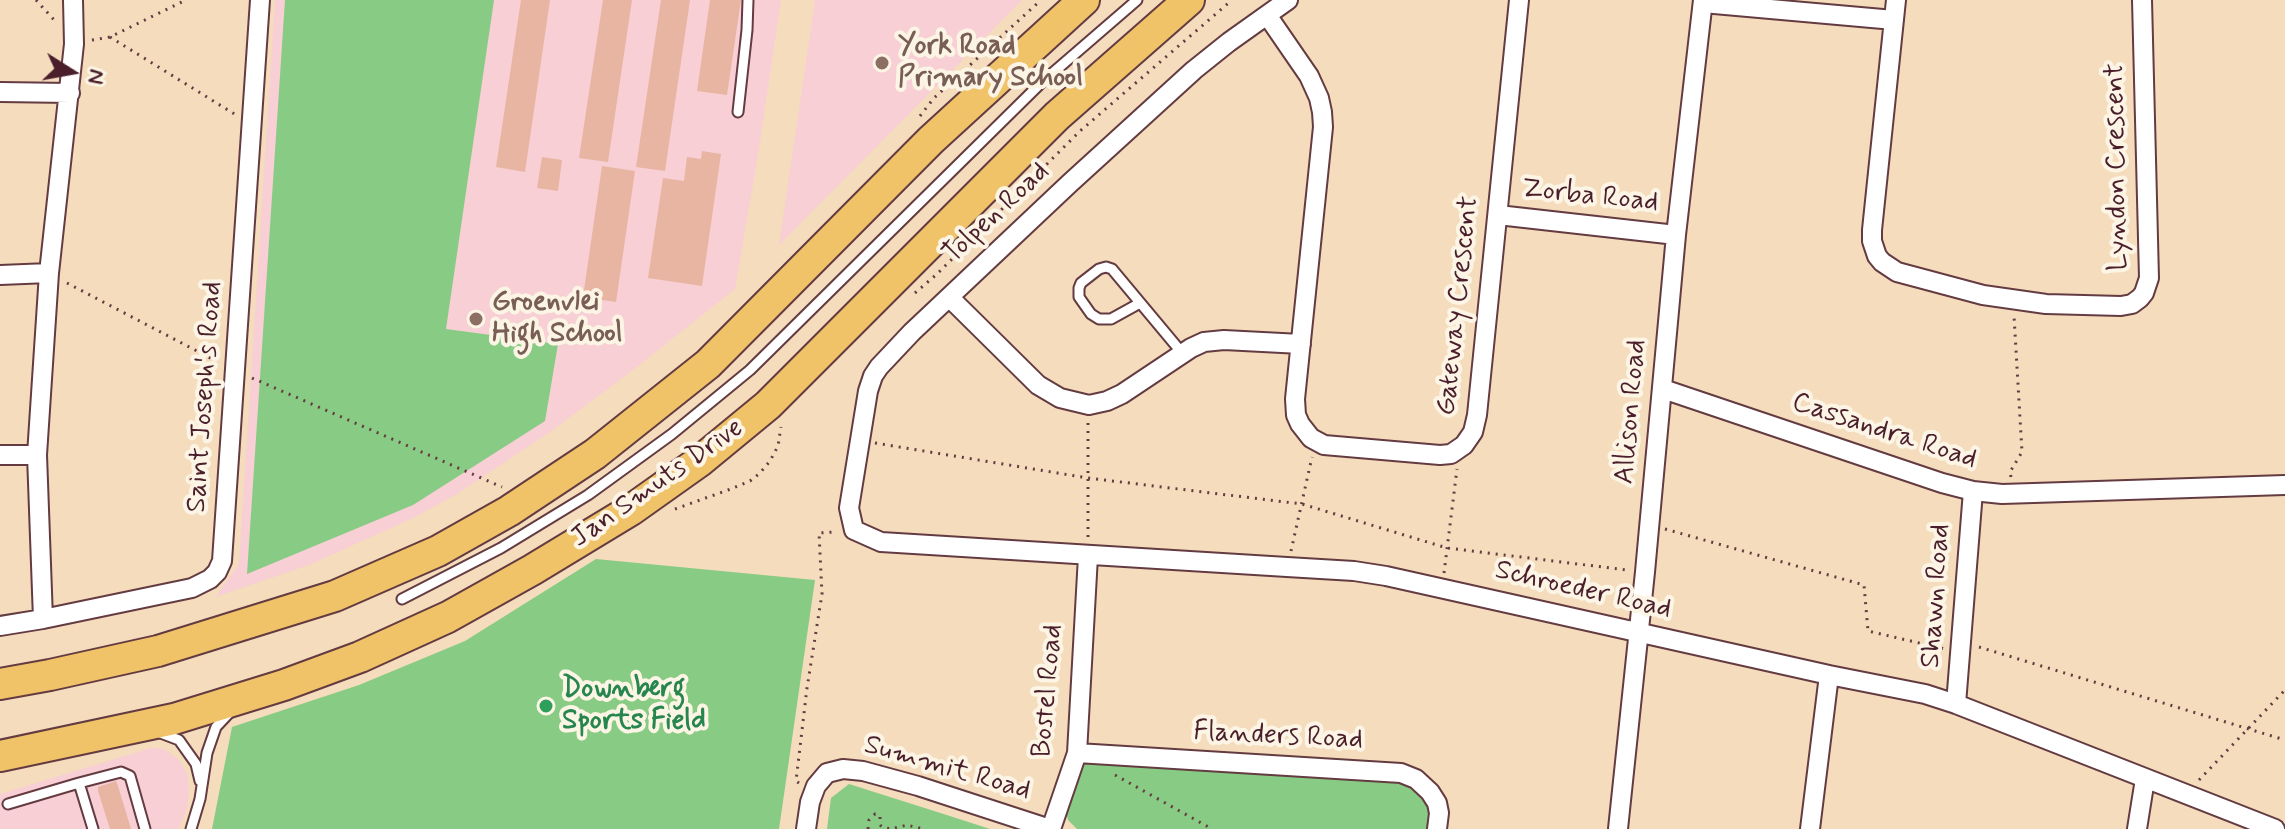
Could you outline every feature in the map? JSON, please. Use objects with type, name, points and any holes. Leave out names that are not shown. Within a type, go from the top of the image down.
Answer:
[{"type":"main road","points":[[0,684],[158,651],[335,596],[438,551],[527,498],[595,454],[708,364],[931,140],[1084,0]]},
{"type":"main road","name":"Jan Smuts Drive","points":[[0,756],[174,719],[284,685],[360,657],[448,617],[631,510],[700,461],[768,405],[1057,116],[1189,0]]},
{"type":"street","points":[[43,619],[37,455],[49,273],[74,44],[73,0]]},
{"type":"street","name":"Saint Joseph's Road","points":[[0,626],[192,588],[203,584],[217,572],[224,549],[260,0]]},
{"type":"street","name":"Tolpen Road","points":[[854,530],[849,508],[873,376],[912,332],[1194,70],[1288,0]]},
{"type":"street","name":"Gateway Crescent","points":[[1316,442],[1338,447],[1440,455],[1459,449],[1473,432],[1519,0]]},
{"type":"street","name":"Lyndon Crescent","points":[[1896,0],[1872,230],[1877,256],[1897,272],[1983,295],[2046,304],[2121,306],[2132,304],[2140,298],[2147,288],[2150,268],[2142,0]]},
{"type":"street","points":[[1703,2],[1894,20]]},
{"type":"street","name":"Allison Road","points":[[1618,829],[1676,235],[1703,2]]},
{"type":"street","points":[[1267,15],[1309,76],[1322,112],[1323,127],[1295,399],[1296,415],[1307,434],[1316,442]]},
{"type":"street","points":[[0,92],[70,93]]},
{"type":"street","name":"Zorba Road","points":[[1498,215],[1676,235]]},
{"type":"street","points":[[0,275],[49,273]]},
{"type":"street","points":[[949,297],[1038,385],[1060,398],[1089,405],[1122,394],[1204,342],[1224,340],[1301,344]]},
{"type":"street","name":"Cassandra Road","points":[[1663,389],[1973,491],[2002,494],[2285,485]]},
{"type":"street","points":[[0,455],[37,455]]},
{"type":"street","name":"Shawn Road","points":[[1956,704],[1973,491]]},
{"type":"street","name":"Schroeder Road","points":[[854,530],[881,542],[1354,571],[1442,588],[1925,694],[2275,829]]},
{"type":"street","name":"Bostel Road","points":[[1051,829],[1077,753],[1088,556]]},
{"type":"street","points":[[1810,829],[1829,675]]},
{"type":"street","name":"Flanders Road","points":[[1077,753],[1401,773],[1416,779],[1430,792],[1439,813],[1437,829]]},
{"type":"street","name":"Summit Road","points":[[813,794],[820,779],[827,773],[843,769],[863,771],[1051,829]]},
{"type":"street","points":[[2137,829],[2145,779]]},
{"type":"street","points":[[806,829],[813,794]]},
{"type":"lane","points":[[738,112],[748,0]]},
{"type":"lane","points":[[402,599],[501,548],[576,503],[672,434],[750,370],[1041,83],[1137,0]]},
{"type":"lane","points":[[1140,303],[1111,319],[1099,319],[1091,314],[1079,297],[1079,288],[1099,269],[1109,268],[1140,303],[1183,354]]},
{"type":"lane","points":[[191,829],[200,799],[207,753],[216,727],[245,696]]},
{"type":"lane","points":[[135,728],[179,740],[196,764],[201,784]]},
{"type":"lane","points":[[8,804],[121,772],[127,774],[145,829]]},
{"type":"lane","points":[[79,783],[93,829]]},
{"type":"path","points":[[36,0],[74,44],[110,37],[186,0]]},
{"type":"path","points":[[907,297],[937,274],[1080,131],[1232,0]]},
{"type":"path","points":[[110,37],[252,125]]},
{"type":"path","points":[[49,273],[236,371],[527,498]]},
{"type":"path","points":[[2002,494],[2013,487],[2010,472],[2022,452],[2013,322],[2017,301]]},
{"type":"path","points":[[1088,556],[1089,405]]},
{"type":"path","points":[[860,440],[1088,478],[1302,504],[1447,548],[1645,572]]},
{"type":"path","points":[[1287,567],[1316,442]]},
{"type":"path","points":[[1442,588],[1459,449]]},
{"type":"path","points":[[1650,525],[1864,585],[1868,631],[1962,648],[2249,727],[2285,740]]},
{"type":"path","points":[[813,794],[796,781],[822,594],[819,533],[854,530]]},
{"type":"path","points":[[2186,794],[2285,690]]},
{"type":"path","points":[[1077,753],[1212,829]]},
{"type":"path","points":[[868,829],[869,820],[875,814],[880,816],[882,827],[907,825],[923,829]]},
{"type":"shaded area","name":"Groenvlei High School","points":[[275,0],[781,0],[735,289],[550,432],[457,494],[415,517],[309,565],[215,597],[239,564]]},
{"type":"shaded area","name":"York Road Primary School","points":[[815,0],[1022,0],[779,245]]},
{"type":"shaded area","points":[[151,748],[164,749],[178,759],[187,773],[187,809],[178,829],[0,829],[0,794]]},
{"type":"green space","points":[[285,0],[494,0],[446,329],[558,344],[545,421],[413,505],[247,574]]},
{"type":"green space","name":"Downberg Sports Field","points":[[596,559],[815,580],[779,829],[212,829],[232,727],[359,685],[465,641]]},
{"type":"green space","points":[[1090,762],[1407,783],[1419,791],[1427,804],[1428,829],[1077,829],[1068,820],[1065,808],[1079,768]]},
{"type":"green space","points":[[849,784],[990,829],[827,829],[831,798]]},
{"type":"building","points":[[521,0],[550,0],[525,172],[496,167]]},
{"type":"building","points":[[603,0],[632,0],[608,162],[579,158]]},
{"type":"building","points":[[661,0],[690,0],[665,171],[636,167]]},
{"type":"building","points":[[710,0],[741,0],[727,95],[697,91]]},
{"type":"building","points":[[702,151],[721,154],[702,286],[648,278],[663,178],[684,181],[687,157],[701,159]]},
{"type":"building","points":[[542,157],[562,160],[558,191],[537,188]]},
{"type":"building","points":[[602,166],[635,171],[616,302],[583,297]]},
{"type":"building","points":[[116,781],[131,829],[110,829],[98,791],[98,787]]},
{"type":"place","name":"York Road Primary School","points":[[882,63]]},
{"type":"place","name":"Groenvlei High School","points":[[476,319]]},
{"type":"place","name":"Downberg Sports Field","points":[[546,706]]}]
